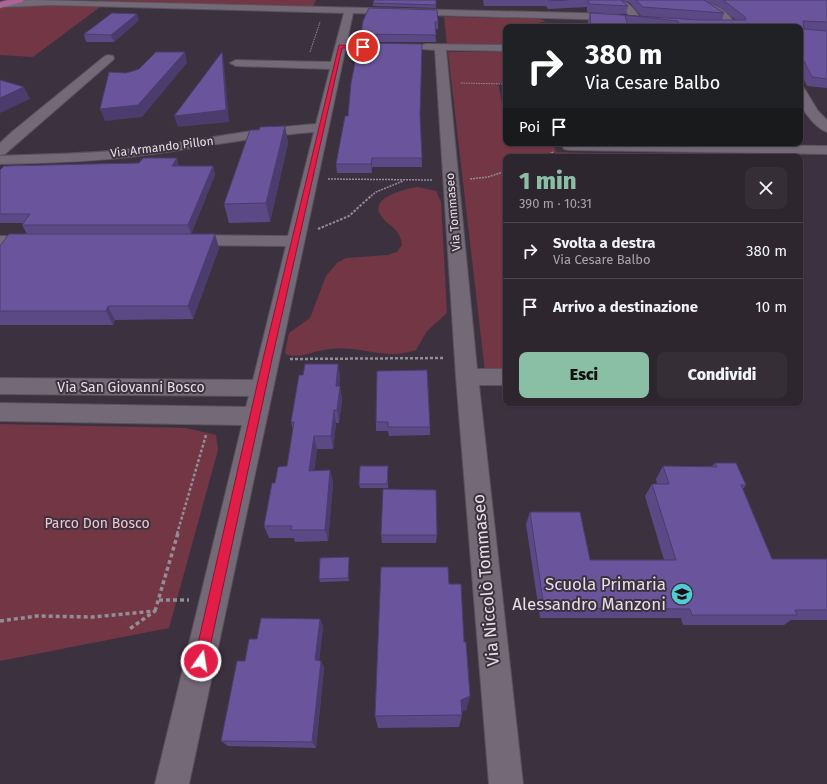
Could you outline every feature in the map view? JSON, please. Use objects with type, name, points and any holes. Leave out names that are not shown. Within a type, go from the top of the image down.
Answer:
[{"type":"main road","points":[[3,5],[19,0]]},
{"type":"street","points":[[33,0],[51,2],[349,11],[462,11],[639,19],[632,11],[618,0]]},
{"type":"street","points":[[697,0],[723,16],[731,24]]},
{"type":"street","points":[[3,5],[51,2]]},
{"type":"street","points":[[168,15],[178,6]]},
{"type":"street","points":[[172,784],[295,241],[337,66],[344,46],[349,11]]},
{"type":"street","points":[[549,15],[554,24]]},
{"type":"street","points":[[417,47],[503,48]]},
{"type":"street","name":"Via Tommaseo","points":[[440,47],[466,367]]},
{"type":"street","points":[[0,151],[18,134],[109,58]]},
{"type":"street","points":[[236,63],[337,66]]},
{"type":"street","points":[[803,96],[813,113],[827,128]]},
{"type":"street","points":[[813,113],[827,114]]},
{"type":"street","name":"Via Armando Pillon","points":[[0,160],[71,158],[131,153],[286,130],[323,128]]},
{"type":"street","points":[[569,146],[601,152],[827,150]]},
{"type":"street","points":[[0,241],[54,240]]},
{"type":"street","points":[[169,240],[295,241]]},
{"type":"street","points":[[466,367],[503,376]]},
{"type":"street","name":"Via Niccolò Tommaseo","points":[[466,367],[506,784]]},
{"type":"street","name":"Via San Giovanni Bosco","points":[[0,386],[261,388]]},
{"type":"street","name":"Via San Giovanni Bosco","points":[[0,412],[255,416]]},
{"type":"path","points":[[443,82],[503,84]]},
{"type":"path","points":[[310,179],[451,180],[488,177],[503,172]]},
{"type":"path","points":[[314,231],[349,216],[376,192],[391,184],[407,180]]},
{"type":"path","points":[[268,359],[466,367]]},
{"type":"path","points":[[128,630],[155,611],[207,429]]},
{"type":"path","points":[[0,622],[37,616],[93,617],[155,611]]},
{"type":"green space","points":[[82,0],[316,0],[313,7]]},
{"type":"green space","points":[[35,5],[100,7],[33,57],[0,55],[0,8]]},
{"type":"green space","points":[[444,17],[529,18],[541,19],[546,22],[540,22],[541,24],[503,24],[503,46],[447,45]]},
{"type":"green space","points":[[448,52],[503,52],[503,83],[498,83],[503,108],[503,146],[554,146],[556,152],[592,154],[503,154],[503,372],[485,372]]},
{"type":"green space","points":[[418,187],[436,191],[441,202],[447,313],[427,331],[416,350],[393,354],[340,348],[298,356],[287,355],[285,352],[289,333],[310,318],[326,276],[337,263],[346,258],[388,255],[397,252],[402,245],[399,234],[386,222],[380,214],[378,208],[380,203],[385,198],[392,194]]},
{"type":"green space","name":"Parco Don Bosco","points":[[0,424],[186,428],[216,435],[218,450],[169,628],[0,661]]},
{"type":"building","points":[[374,0],[436,0],[436,5],[373,3]]},
{"type":"building","points":[[588,0],[621,0],[628,6],[589,4]]},
{"type":"building","points":[[636,0],[704,0],[724,13],[643,7]]},
{"type":"building","points":[[723,0],[827,0],[827,22],[803,21],[804,29],[827,31],[827,79],[812,77],[803,59],[803,24],[680,24],[678,21],[630,16],[699,20],[746,20],[745,17]]},
{"type":"building","points":[[369,8],[437,10],[438,22],[435,22],[436,35],[361,34],[363,21]]},
{"type":"building","points":[[112,13],[137,14],[111,35],[84,34]]},
{"type":"building","points":[[590,13],[625,15],[627,24],[591,24]]},
{"type":"building","points":[[359,43],[422,44],[420,115],[422,158],[372,158],[371,164],[336,164],[345,116],[348,116],[351,83]]},
{"type":"building","points":[[156,52],[185,52],[138,105],[100,109],[109,72],[126,73],[139,69]]},
{"type":"building","points":[[222,52],[226,110],[174,116]]},
{"type":"building","points":[[0,80],[24,87],[0,98]]},
{"type":"building","points":[[285,126],[266,203],[224,204],[250,130],[259,130],[260,127]]},
{"type":"building","points":[[143,158],[177,158],[172,166],[213,166],[188,225],[22,225],[30,214],[0,214],[0,170],[4,166],[139,163]]},
{"type":"building","points":[[9,234],[215,234],[188,306],[108,306],[106,311],[0,311],[0,246]]},
{"type":"building","points":[[305,364],[338,364],[336,386],[340,386],[337,410],[334,410],[331,436],[314,436],[309,471],[330,470],[325,530],[291,530],[292,526],[264,526],[272,483],[275,483],[278,467],[287,466],[294,422],[291,422],[299,375],[303,375]]},
{"type":"building","points":[[427,370],[430,427],[388,427],[388,422],[376,422],[377,371]]},
{"type":"building","name":"Scuola Primaria Alessandro Manzoni","points":[[715,463],[736,463],[746,485],[741,485],[772,559],[827,559],[827,610],[795,610],[797,615],[692,615],[690,609],[544,608],[530,512],[580,512],[590,560],[676,560],[652,484],[669,484],[663,466],[717,467]]},
{"type":"building","points":[[360,466],[388,466],[387,484],[359,484]]},
{"type":"building","points":[[383,489],[436,490],[437,535],[381,535]]},
{"type":"building","points":[[349,557],[348,578],[319,579],[320,558]]},
{"type":"building","points":[[381,567],[448,567],[449,584],[461,584],[464,642],[466,642],[470,696],[461,700],[462,715],[375,716]]},
{"type":"building","points":[[261,618],[320,619],[315,660],[321,661],[312,742],[221,741],[237,661],[245,661],[249,639],[257,639]]},
{"type":"place","name":"Scuola Primaria Alessandro Manzoni","points":[[682,594]]},
{"type":"route","points":[[201,661],[297,231],[323,128],[340,46],[363,47]]}]
